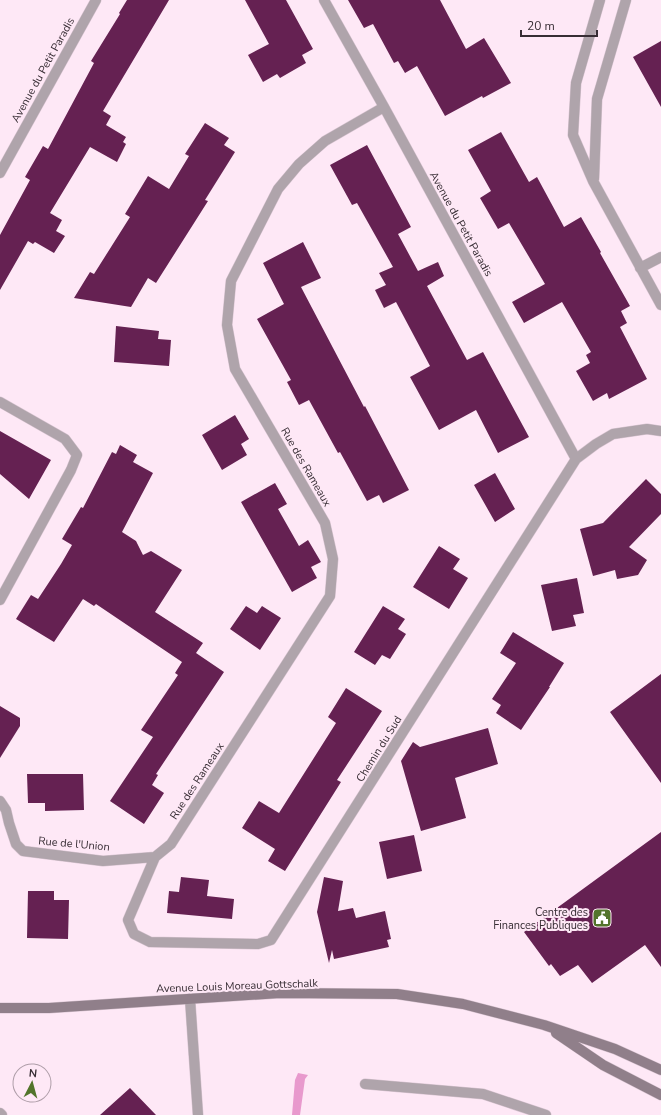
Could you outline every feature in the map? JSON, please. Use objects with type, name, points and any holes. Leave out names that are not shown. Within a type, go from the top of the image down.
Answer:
[{"type":"main road","name":"Avenue Louis Moreau Gottschalk","points":[[0,1008],[49,1008],[280,994],[397,994],[464,1004],[544,1025],[615,1049],[661,1070]]},
{"type":"main road","name":"Avenue Louis Moreau Gottschalk","points":[[544,1025],[603,1065],[661,1095]]},
{"type":"street","name":"Avenue du Petit Paradis","points":[[0,172],[96,0]]},
{"type":"street","name":"Avenue du Petit Paradis","points":[[324,0],[576,459]]},
{"type":"street","points":[[600,0],[576,84],[574,135],[593,181],[661,305]]},
{"type":"street","points":[[593,181],[598,99],[626,0]]},
{"type":"street","name":"Rue des Rameaux","points":[[155,857],[171,844],[330,596],[333,559],[326,523],[235,369],[227,324],[231,281],[278,188],[299,164],[325,141],[384,107]]},
{"type":"street","points":[[640,268],[661,257]]},
{"type":"street","points":[[0,402],[65,439],[77,455],[71,470],[0,600]]},
{"type":"street","name":"Chemin du Sud","points":[[155,857],[128,920],[134,934],[150,942],[258,944],[271,940],[576,459],[596,444],[613,434],[647,429],[661,431]]},
{"type":"street","name":"Rue de l'Union","points":[[0,801],[6,810],[16,844],[23,851],[103,861],[155,857]]},
{"type":"street","points":[[190,999],[198,1115]]},
{"type":"street","points":[[365,1084],[482,1094],[546,1115]]},
{"type":"shaded area","points":[[298,1073],[308,1075],[305,1079],[300,1115],[292,1115],[295,1080]]},
{"type":"building","points":[[127,0],[169,0],[103,111],[111,116],[106,125],[126,137],[123,142],[126,144],[117,162],[90,147],[50,213],[62,220],[56,231],[65,236],[54,253],[35,242],[33,244],[28,241],[0,290],[0,235],[30,180],[25,177],[43,146],[48,149],[94,63],[91,61]]},
{"type":"building","points":[[245,0],[286,0],[313,49],[302,55],[306,63],[280,78],[277,74],[263,82],[248,55],[269,44]]},
{"type":"building","points":[[348,0],[440,0],[466,49],[484,38],[511,83],[483,98],[482,96],[445,116],[417,66],[405,73],[398,61],[394,63],[373,24],[364,28]]},
{"type":"building","points":[[661,41],[661,107],[633,57]]},
{"type":"building","points":[[205,123],[229,138],[224,145],[235,152],[205,200],[208,201],[156,283],[148,278],[131,307],[74,298],[90,272],[94,274],[130,217],[125,214],[148,176],[169,189],[189,156],[185,154]]},
{"type":"building","points":[[501,132],[529,182],[537,177],[564,227],[581,217],[630,306],[621,311],[627,323],[620,327],[647,379],[609,399],[607,393],[593,401],[576,371],[590,363],[586,355],[591,352],[562,302],[524,323],[512,302],[545,284],[509,223],[498,229],[480,198],[491,191],[468,150]]},
{"type":"building","points":[[367,145],[411,227],[398,234],[418,271],[438,262],[444,276],[427,286],[467,360],[483,352],[529,437],[498,453],[476,410],[439,430],[410,377],[430,366],[396,302],[384,308],[375,290],[386,285],[379,273],[393,267],[357,203],[352,205],[330,165]]},
{"type":"building","points":[[303,242],[321,278],[301,287],[409,490],[383,503],[379,495],[367,501],[340,452],[338,453],[309,400],[299,405],[287,382],[291,380],[257,319],[284,304],[263,263]]},
{"type":"building","points":[[116,326],[159,331],[158,339],[171,340],[169,366],[114,362]]},
{"type":"building","points":[[235,415],[249,439],[241,444],[247,455],[222,470],[202,435]]},
{"type":"building","points":[[0,431],[51,460],[29,499],[0,474]]},
{"type":"building","points":[[120,445],[137,455],[133,462],[153,473],[122,532],[136,541],[143,555],[151,551],[182,570],[155,612],[203,643],[196,653],[224,672],[156,774],[158,775],[152,785],[164,793],[144,824],[110,801],[153,737],[141,730],[178,675],[175,673],[182,662],[96,604],[94,606],[83,599],[54,642],[16,619],[31,595],[38,599],[61,564],[72,545],[62,539],[81,507],[83,508],[112,452],[116,454]]},
{"type":"building","points":[[495,473],[515,509],[495,522],[474,485]]},
{"type":"building","points":[[646,479],[661,494],[661,514],[629,547],[647,560],[638,575],[617,579],[615,570],[593,576],[580,529],[603,523]]},
{"type":"building","points":[[275,483],[287,504],[278,509],[299,546],[308,540],[321,562],[311,567],[317,578],[292,592],[241,502]]},
{"type":"building","points":[[439,546],[460,559],[453,569],[468,578],[449,609],[413,587]]},
{"type":"building","points":[[577,578],[584,613],[573,615],[576,626],[552,631],[541,585]]},
{"type":"building","points":[[246,606],[257,613],[262,606],[281,618],[260,650],[230,629]]},
{"type":"building","points":[[383,606],[405,619],[398,629],[406,634],[390,659],[382,655],[375,665],[354,652]]},
{"type":"building","points":[[513,632],[564,663],[521,730],[496,713],[501,705],[492,699],[516,663],[500,653]]},
{"type":"building","points":[[661,674],[661,783],[610,712]]},
{"type":"building","points":[[346,688],[382,711],[337,780],[341,782],[285,871],[268,861],[275,849],[242,828],[259,801],[279,813],[336,723],[328,717]]},
{"type":"building","points":[[0,706],[20,718],[20,726],[0,758]]},
{"type":"building","points":[[488,728],[498,764],[455,778],[466,818],[421,831],[401,761],[413,742],[420,747]]},
{"type":"building","points":[[27,774],[83,774],[84,810],[45,811],[45,803],[28,803]]},
{"type":"building","name":"Centre des Finances Publiques","points":[[661,832],[661,967],[645,945],[592,983],[578,965],[560,976],[551,964],[549,966],[524,932]]},
{"type":"building","points":[[414,835],[422,871],[387,879],[379,842]]},
{"type":"building","points":[[181,877],[209,880],[207,896],[234,899],[232,919],[167,913],[169,891],[179,892]]},
{"type":"building","points":[[324,877],[343,881],[338,911],[353,908],[356,918],[385,911],[391,939],[387,940],[389,947],[334,959],[332,950],[329,963],[317,912]]},
{"type":"building","points":[[28,891],[54,891],[54,900],[69,900],[68,939],[27,938]]},
{"type":"building","points":[[130,1088],[156,1115],[100,1115]]},
{"type":"place","name":"Centre des Finances Publiques","points":[[602,918]]}]
